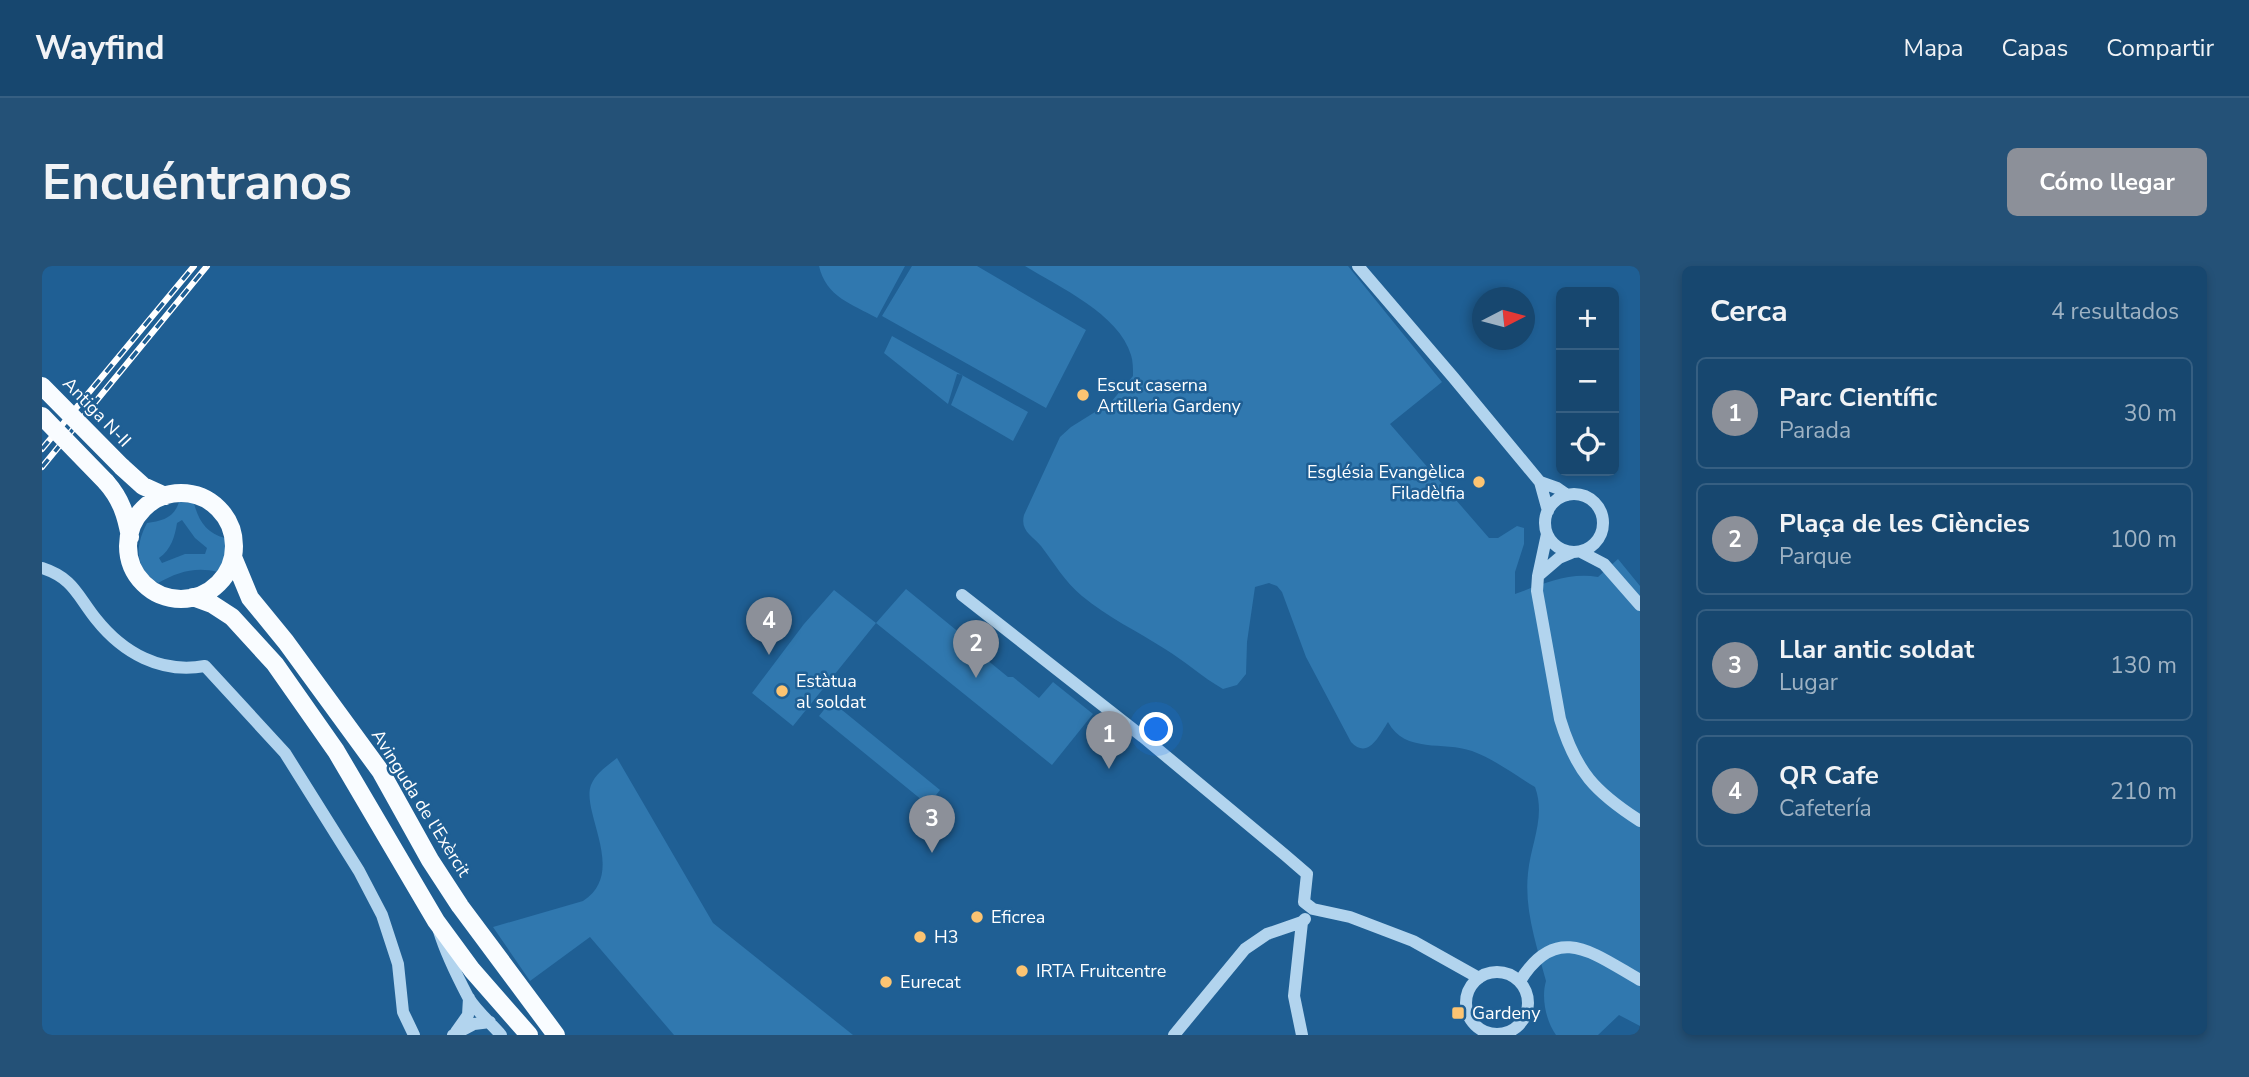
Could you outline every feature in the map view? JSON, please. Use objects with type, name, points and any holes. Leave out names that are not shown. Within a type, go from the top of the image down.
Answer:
[{"type":"main road","name":"Antiga N-II","points":[[42,386],[143,486],[165,496]]},
{"type":"main road","points":[[42,416],[115,492],[123,507],[130,537],[131,561],[143,582],[162,595],[177,599],[193,597],[207,592],[219,583],[228,571],[233,557],[232,533],[226,519],[216,507],[203,498],[188,494],[165,496],[151,503],[139,515],[130,537]]},
{"type":"main road","name":"Avinguda de l'Exèrcit","points":[[233,557],[246,593],[310,674],[381,772],[430,860],[556,1035]]},
{"type":"main road","points":[[193,597],[212,604],[232,617],[275,664],[336,751],[436,921],[472,970],[529,1035]]},
{"type":"street","points":[[1358,266],[1540,482],[1548,511]]},
{"type":"street","points":[[1540,482],[1567,495]]},
{"type":"street","points":[[1538,576],[1559,558],[1590,548],[1597,542],[1603,532],[1604,520],[1593,500],[1583,495],[1567,495],[1550,506],[1545,520],[1547,534],[1538,576],[1537,591],[1560,719],[1572,752],[1589,781],[1611,801],[1640,821]]},
{"type":"street","points":[[1547,534],[1552,543],[1561,550],[1596,559],[1612,571]]},
{"type":"street","points":[[1597,542],[1612,571],[1640,605]]},
{"type":"street","points":[[42,568],[58,573],[75,589],[115,641],[140,658],[187,669],[205,666],[285,753],[359,871],[382,915],[398,964],[403,1012],[414,1035]]},
{"type":"street","points":[[962,595],[1143,737],[1307,874],[1309,905],[1302,922],[1294,996],[1303,1035]]},
{"type":"street","points":[[1309,905],[1413,941],[1479,978]]},
{"type":"street","points":[[436,921],[447,957],[469,998],[501,1035]]},
{"type":"street","points":[[1174,1035],[1245,949],[1267,934],[1302,922]]},
{"type":"street","points":[[1520,981],[1530,965],[1549,951],[1563,947],[1577,947],[1589,951],[1640,980]]},
{"type":"street","points":[[1498,972],[1510,974],[1520,981],[1528,1000],[1528,1011],[1521,1032],[1498,1035],[1477,1032],[1466,1004],[1472,985],[1486,974],[1498,972]]},
{"type":"street","points":[[455,1034],[468,1015],[469,998]]},
{"type":"street","points":[[455,1034],[474,1024],[490,1022]]},
{"type":"shaded area","points":[[819,266],[905,266],[877,318],[834,292],[822,277]]},
{"type":"shaded area","points":[[912,266],[977,266],[1086,330],[1046,408],[882,316]]},
{"type":"shaded area","points":[[1025,266],[1348,266],[1442,382],[1390,424],[1489,538],[1498,538],[1517,526],[1524,528],[1524,544],[1515,572],[1515,594],[1566,578],[1598,577],[1618,559],[1640,586],[1640,1026],[1619,1015],[1598,1035],[1556,1035],[1550,1023],[1544,1002],[1546,981],[1532,928],[1527,887],[1539,809],[1535,787],[1472,751],[1404,739],[1388,722],[1372,744],[1363,748],[1357,747],[1351,742],[1306,657],[1282,592],[1277,586],[1269,583],[1255,587],[1247,642],[1246,674],[1237,685],[1223,689],[1092,604],[1070,585],[1028,532],[1024,525],[1024,515],[1060,437],[1111,402],[1133,376],[1133,362],[1124,340],[1101,314]]},
{"type":"shaded area","points":[[892,336],[961,375],[957,374],[948,404],[884,353]]},
{"type":"shaded area","points":[[963,376],[1028,412],[1013,441],[951,405]]},
{"type":"shaded area","points":[[179,502],[194,503],[204,525],[225,538],[226,555],[218,572],[187,571],[158,583],[144,571],[139,556],[140,540],[147,523],[167,518]],"holes":[[[182,520],[195,538],[207,548],[205,554],[185,554],[162,563],[159,558],[172,542],[177,523]]]},
{"type":"shaded area","points":[[906,589],[972,643],[970,646],[1039,698],[1053,682],[1093,714],[1052,765],[876,623]]},
{"type":"shaded area","points":[[834,590],[876,623],[793,726],[752,693],[804,624]]},
{"type":"shaded area","points":[[831,701],[940,790],[928,805],[819,716]]},
{"type":"shaded area","points":[[617,758],[713,923],[853,1035],[674,1035],[590,937],[530,981],[493,927],[583,901],[593,892],[602,872],[602,860],[589,795],[590,788],[599,773]]},
{"type":"railway","points":[[42,449],[194,266]]},
{"type":"railway","points":[[42,467],[207,266]]},
{"type":"place","name":"Escut caserna Artilleria Gardeny","points":[[1083,395]]},
{"type":"place","name":"Església Evangèlica Filadèlfia","points":[[1479,482]]},
{"type":"place","name":"QR Cafe","points":[[769,655]]},
{"type":"place","name":"Plaça de les Ciències","points":[[976,678]]},
{"type":"place","name":"Estàtua al soldat","points":[[782,691]]},
{"type":"place","name":"Parc Científic","points":[[1109,769]]},
{"type":"place","name":"Llar antic soldat","points":[[932,853]]},
{"type":"place","name":"Eficrea","points":[[977,917]]},
{"type":"place","name":"H3","points":[[920,937]]},
{"type":"place","name":"IRTA Fruitcentre","points":[[1022,971]]},
{"type":"place","name":"Eurecat","points":[[886,982]]},
{"type":"place","name":"Gardeny","points":[[1458,1013]]}]
